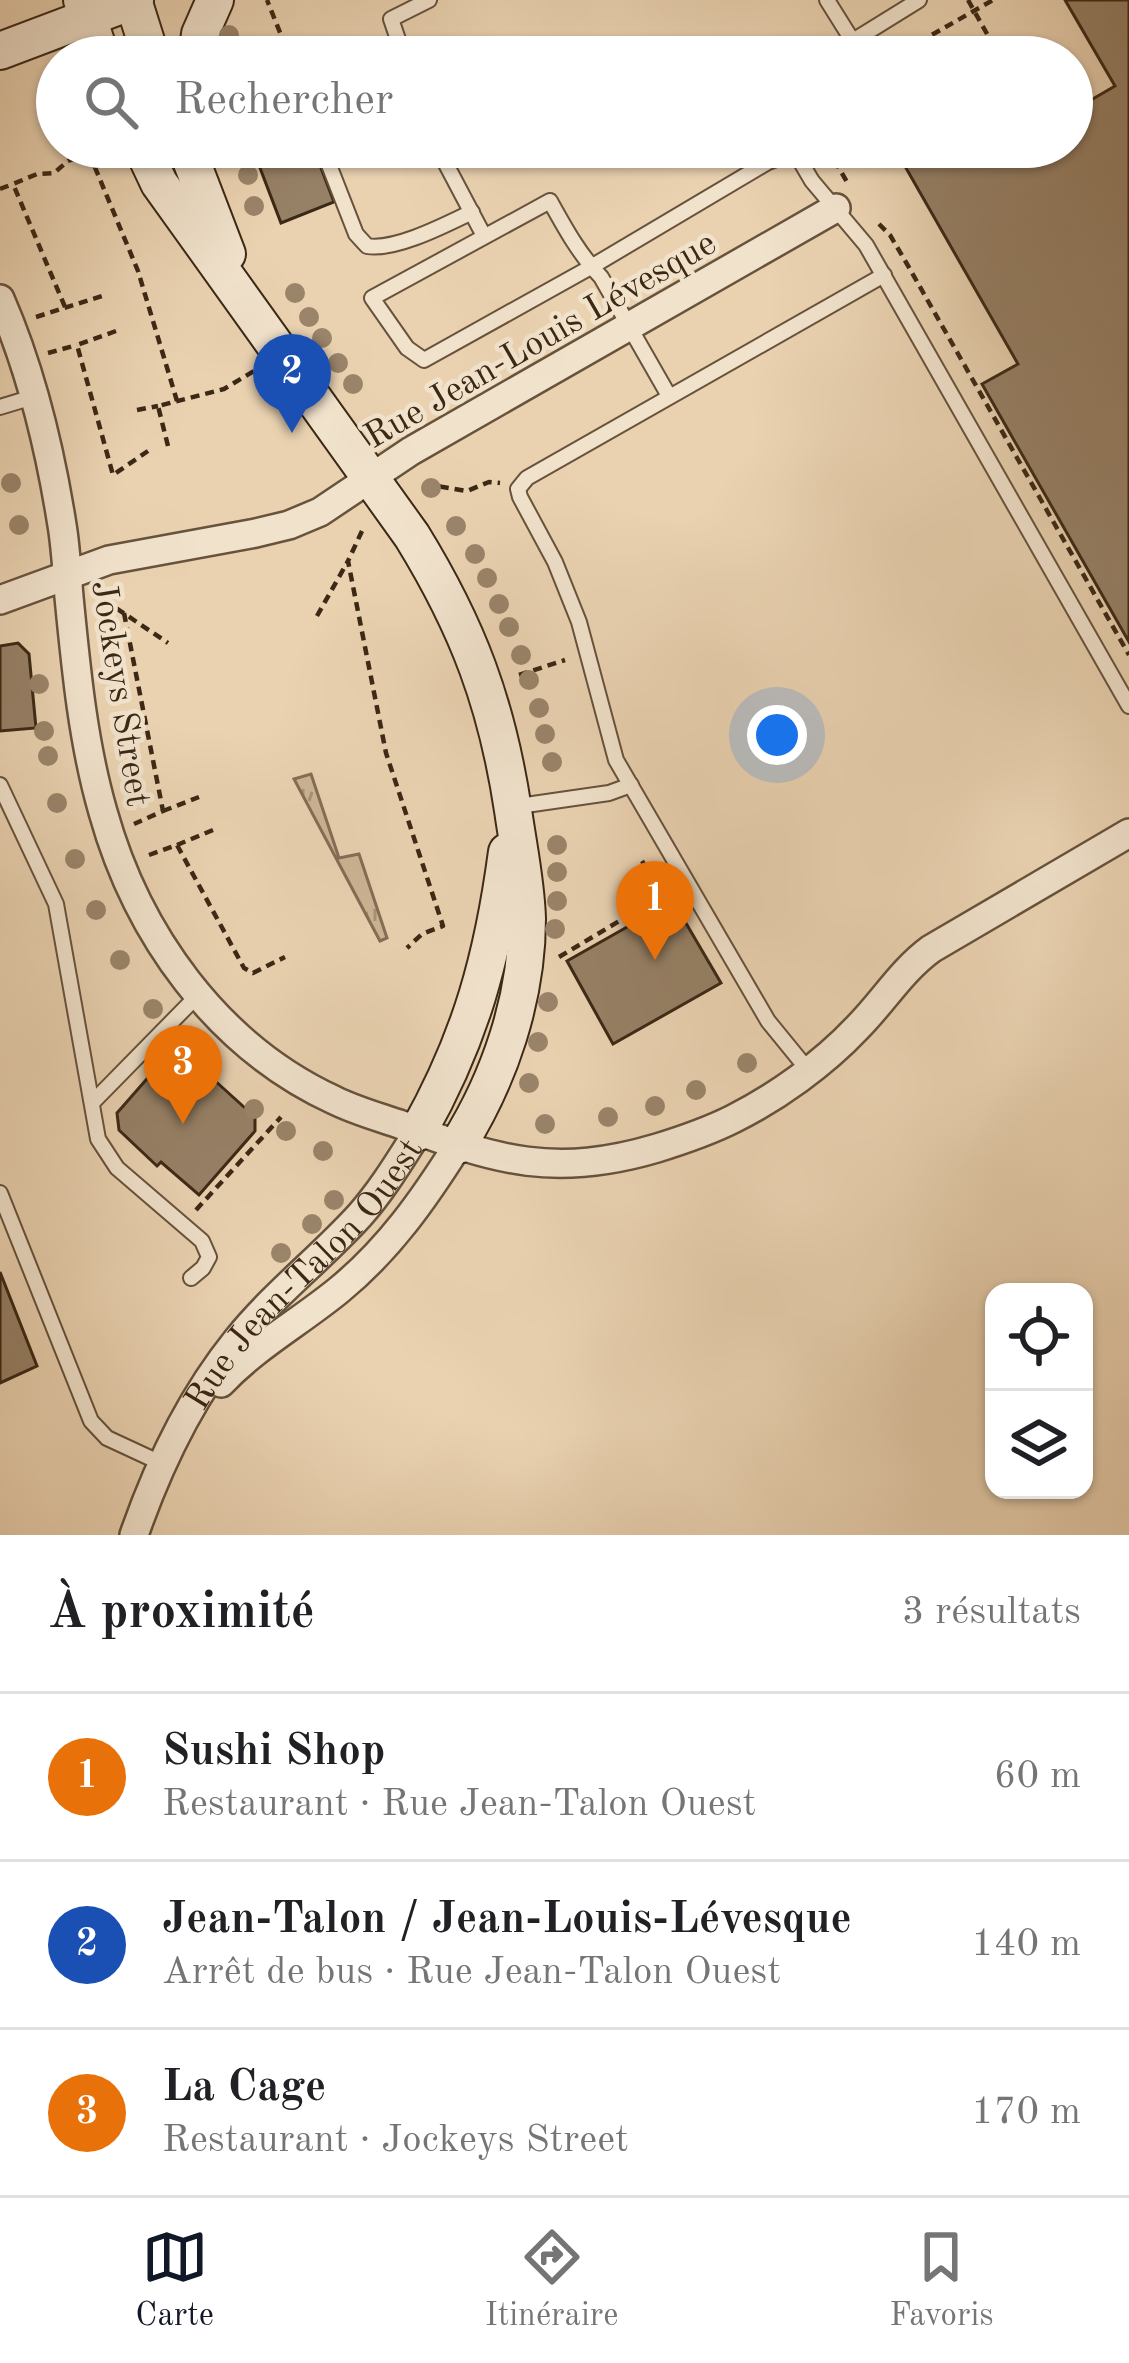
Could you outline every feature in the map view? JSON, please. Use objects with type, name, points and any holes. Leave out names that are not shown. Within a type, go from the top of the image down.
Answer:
[{"type":"street","points":[[0,51],[85,9],[134,0],[145,36]]},
{"type":"street","points":[[202,36],[215,0]]},
{"type":"street","name":"Rue Jean-Talon Ouest","points":[[152,168],[412,536],[445,591],[486,685],[499,728],[527,917],[523,972],[500,1058],[477,1114],[458,1145],[383,1249],[344,1286],[227,1377],[163,1464]]},
{"type":"street","name":"Rue Jean-Talon Ouest","points":[[194,168],[245,302]]},
{"type":"street","points":[[210,168],[215,222]]},
{"type":"street","name":"Rue Jean-Louis Lévesque","points":[[0,600],[109,560],[237,537],[328,508],[411,451],[836,208]]},
{"type":"street","name":"Jockeys Street","points":[[0,298],[33,397],[62,526],[83,713],[103,813],[122,866],[169,957],[198,995],[283,1072],[335,1101],[418,1132],[522,1162],[604,1162],[655,1148],[758,1106],[856,1030],[910,964],[1129,833]]},
{"type":"street","name":"Rue Jean-Talon Ouest","points":[[134,1535],[196,1401],[237,1340],[379,1192],[449,1076],[481,991],[501,896],[512,807]]},
{"type":"lane","points":[[397,36],[391,19],[428,0]]},
{"type":"lane","points":[[827,0],[850,36]]},
{"type":"lane","points":[[859,36],[919,0]]},
{"type":"lane","points":[[330,168],[356,234],[367,246],[382,247],[472,212]]},
{"type":"lane","points":[[448,168],[484,236]]},
{"type":"lane","points":[[669,396],[601,277],[591,267],[580,255],[550,201],[372,298],[407,348],[424,360],[591,267],[758,168]]},
{"type":"lane","points":[[803,168],[866,245],[1129,706]]},
{"type":"lane","points":[[808,1070],[767,1021],[616,760],[579,622],[518,489],[527,478],[884,275]]},
{"type":"lane","points":[[0,407],[33,397]]},
{"type":"lane","points":[[0,785],[56,904],[98,1139],[117,1168],[202,1241],[209,1257],[191,1278]]},
{"type":"lane","points":[[512,807],[609,793],[631,785]]},
{"type":"lane","points":[[92,1103],[198,995]]},
{"type":"lane","points":[[0,1193],[91,1421],[106,1438],[163,1464]]},
{"type":"path","points":[[267,0],[281,36]]},
{"type":"path","points":[[968,0],[988,36]]},
{"type":"path","points":[[930,36],[993,0]]},
{"type":"path","points":[[0,189],[59,168]]},
{"type":"path","points":[[94,168],[138,271],[177,401]]},
{"type":"path","points":[[838,168],[846,182]]},
{"type":"path","points":[[13,184],[65,307]]},
{"type":"path","points":[[870,215],[890,235],[1129,655]]},
{"type":"path","points":[[35,317],[105,295]]},
{"type":"path","points":[[46,353],[116,331]]},
{"type":"path","points":[[77,345],[112,475],[148,451]]},
{"type":"path","points":[[137,410],[224,389],[250,373]]},
{"type":"path","points":[[158,406],[168,446]]},
{"type":"path","points":[[425,484],[467,490],[489,482]]},
{"type":"path","points":[[317,616],[362,531]]},
{"type":"path","points":[[348,561],[386,753],[443,926]]},
{"type":"path","points":[[104,600],[168,643]]},
{"type":"path","points":[[124,614],[164,812]]},
{"type":"path","points":[[520,675],[573,658]]},
{"type":"path","points":[[135,824],[199,797]]},
{"type":"path","points":[[146,856],[213,830]]},
{"type":"path","points":[[177,845],[244,968],[253,973],[285,957]]},
{"type":"path","points":[[643,861],[663,895]]},
{"type":"path","points":[[544,966],[670,891]]},
{"type":"path","points":[[407,948],[422,934],[443,926],[458,929]]},
{"type":"path","points":[[183,1224],[281,1117]]},
{"type":"green space","points":[[311,774],[339,858],[359,854],[387,938],[380,941],[294,779]]},
{"type":"building","points":[[1065,0],[1129,0],[1129,642],[982,384],[1018,364],[906,168],[1093,168],[1093,99],[1115,86],[1093,48],[1093,36],[1086,36]]},
{"type":"building","points":[[260,168],[321,168],[334,202],[281,223]]},
{"type":"building","points":[[18,643],[29,654],[36,728],[0,731],[0,646]]},
{"type":"building","points":[[673,901],[721,983],[613,1044],[567,961]]},
{"type":"building","points":[[181,1050],[255,1117],[255,1131],[199,1195],[161,1162],[157,1166],[119,1130],[117,1113],[153,1072],[157,1076]]},
{"type":"building","points":[[0,1272],[37,1366],[0,1383]]},
{"type":"place","name":"Jean-Talon / Jean-Louis-Lévesque","points":[[292,433]]},
{"type":"place","name":"Sushi Shop","points":[[655,960]]},
{"type":"place","name":"La Cage","points":[[183,1124]]}]
